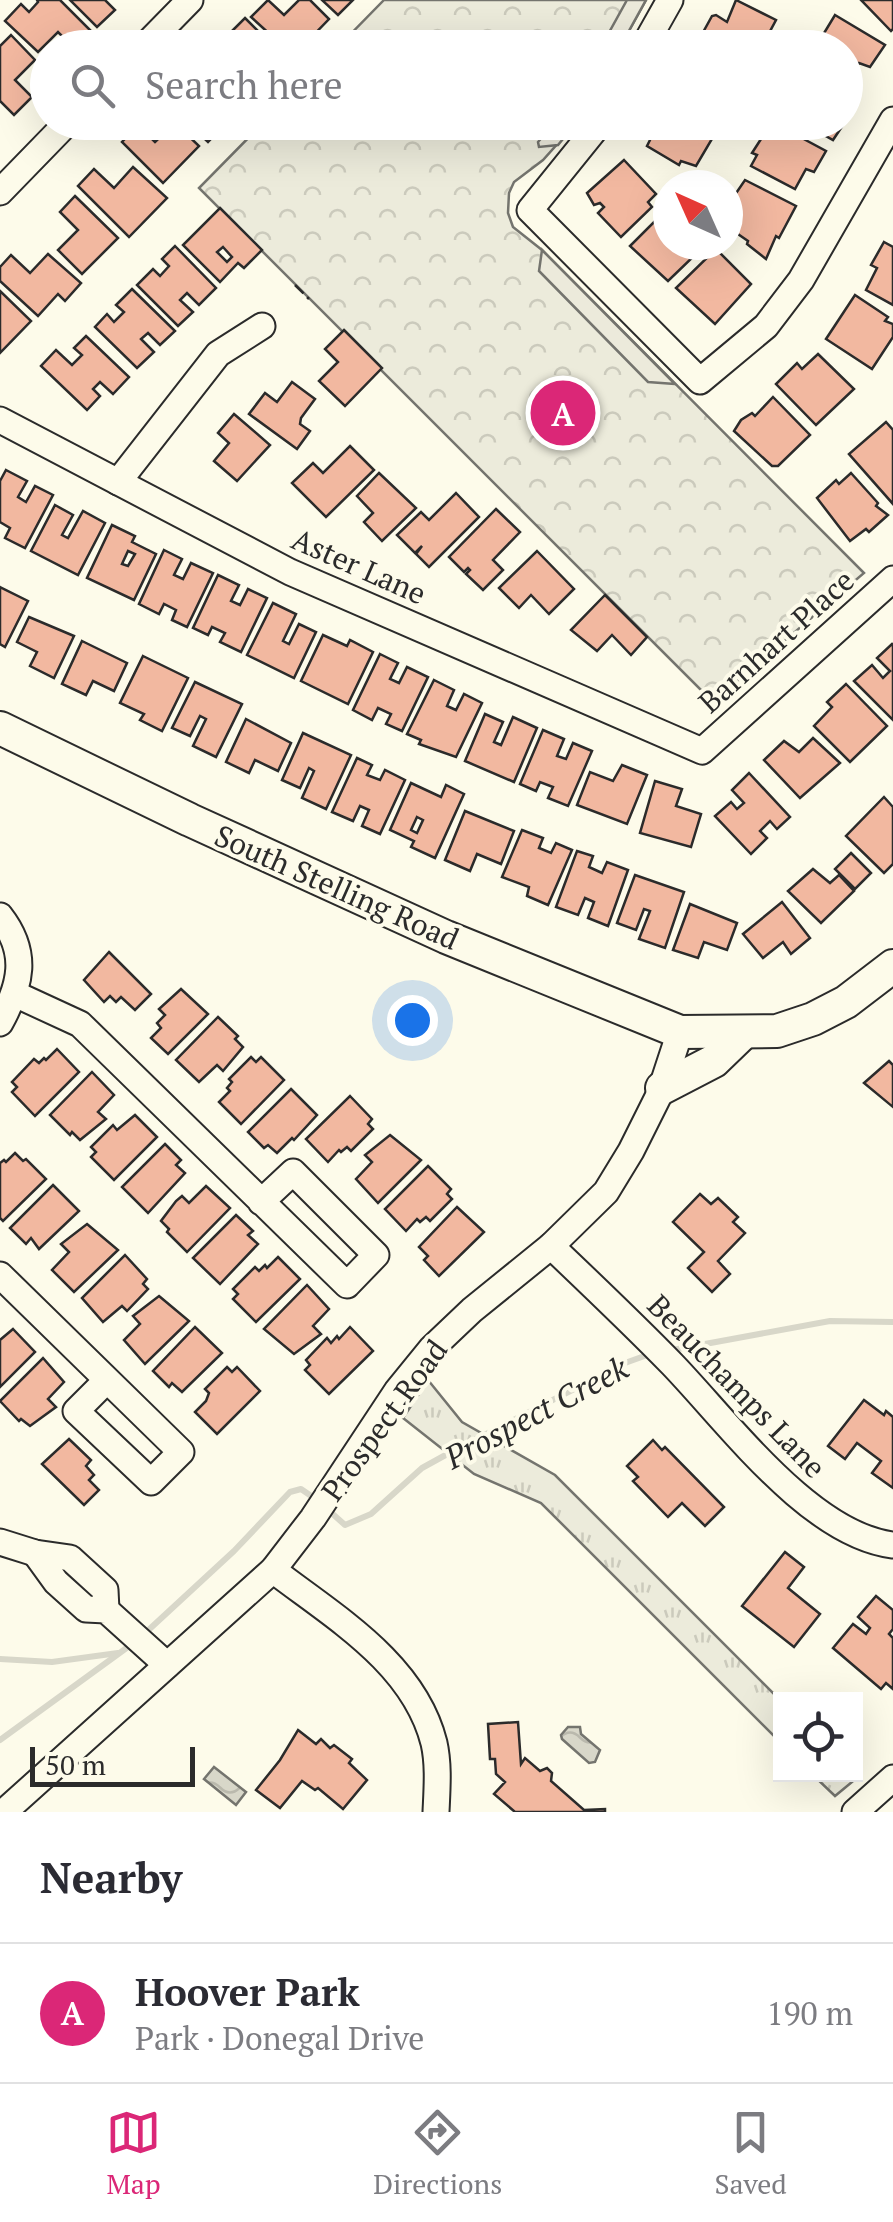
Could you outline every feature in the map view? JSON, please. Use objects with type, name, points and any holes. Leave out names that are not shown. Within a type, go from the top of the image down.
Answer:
[{"type":"main road","name":"South Stelling Road","points":[[0,728],[446,937],[680,1032]]},
{"type":"main road","points":[[680,1032],[777,1030],[846,1002],[893,966]]},
{"type":"main road","points":[[662,1088],[714,1061],[743,1033]]},
{"type":"street","points":[[161,30],[190,0]]},
{"type":"street","points":[[653,30],[670,0]]},
{"type":"street","points":[[586,140],[530,210],[700,381],[766,326],[801,280],[893,120]]},
{"type":"street","points":[[0,192],[51,140]]},
{"type":"street","points":[[118,482],[218,354],[262,326]]},
{"type":"street","name":"Aster Lane","points":[[0,420],[290,572],[702,751]]},
{"type":"street","name":"Barnhart Place","points":[[702,751],[893,579]]},
{"type":"street","points":[[0,916],[15,941],[20,970],[16,994],[0,1022]]},
{"type":"street","points":[[16,994],[80,1024],[261,1202],[346,1285],[376,1255],[293,1172],[261,1202]]},
{"type":"street","name":"Prospect Road","points":[[4,1812],[273,1570],[314,1518],[397,1391],[432,1348],[472,1310],[552,1246],[606,1192],[662,1088],[680,1032]]},
{"type":"street","name":"Beauchamps Lane","points":[[552,1246],[798,1498],[838,1526],[893,1546]]},
{"type":"street","points":[[0,1275],[106,1381]]},
{"type":"street","points":[[0,1542],[35,1553],[56,1582],[86,1610],[106,1610],[166,1665]]},
{"type":"street","points":[[273,1570],[385,1658],[406,1684],[434,1743],[438,1776],[436,1812]]},
{"type":"street","points":[[855,1812],[893,1778]]},
{"type":"green space","points":[[384,0],[646,0],[629,30],[355,30]]},
{"type":"green space","points":[[246,140],[561,140],[514,182],[508,213],[513,227],[542,250],[864,573],[713,702],[199,188]]},
{"type":"green space","points":[[428,1380],[462,1422],[555,1475],[773,1693],[773,1735],[541,1503],[474,1474],[403,1418]]},
{"type":"green space","points":[[820,1782],[852,1782],[835,1796]]},
{"type":"shaded area","points":[[627,0],[646,0],[629,30],[610,30]]},
{"type":"shaded area","points":[[562,140],[558,145],[539,147],[538,142]]},
{"type":"shaded area","points":[[542,250],[675,384],[648,382],[539,271]]},
{"type":"water","points":[[568,1727],[580,1727],[581,1734],[600,1750],[595,1762],[589,1763],[562,1739]]},
{"type":"water","points":[[214,1767],[246,1792],[236,1805],[204,1779]]},
{"type":"building","points":[[60,0],[90,30],[30,30],[30,44],[5,21],[21,4],[29,12],[38,2]]},
{"type":"building","points":[[70,0],[105,0],[115,10],[97,27]]},
{"type":"building","points":[[268,0],[284,15],[299,0],[310,0],[329,19],[318,30],[265,30],[251,17]]},
{"type":"building","points":[[322,0],[353,0],[338,15]]},
{"type":"building","points":[[736,0],[776,20],[771,30],[704,30],[712,16],[727,22]]},
{"type":"building","points":[[861,0],[893,0],[893,29],[891,31]]},
{"type":"building","points":[[835,15],[860,30],[826,30]]},
{"type":"building","points":[[245,18],[257,30],[233,30]]},
{"type":"building","points":[[863,32],[885,45],[870,67],[863,64]]},
{"type":"building","points":[[11,35],[30,55],[30,65],[15,80],[30,99],[14,115],[0,101],[0,46]]},
{"type":"building","points":[[193,140],[199,146],[163,183],[122,142]]},
{"type":"building","points":[[650,140],[711,140],[696,166],[681,161],[679,165],[647,146]]},
{"type":"building","points":[[760,140],[806,140],[826,151],[814,172],[806,169],[795,189],[751,166],[757,155],[752,153]]},
{"type":"building","points":[[624,160],[653,191],[648,202],[652,207],[621,237],[598,213],[604,207],[600,203],[594,205],[587,193]]},
{"type":"building","points":[[133,167],[167,198],[129,237],[78,186],[94,169],[114,188]]},
{"type":"building","points":[[745,180],[796,206],[766,259],[743,238]]},
{"type":"building","points":[[75,196],[118,238],[82,274],[58,250],[78,230],[60,212]]},
{"type":"building","points":[[220,208],[262,250],[244,268],[238,263],[220,282],[183,245]],"holes":[[[223,247],[232,257],[227,262],[217,252]]]},
{"type":"building","points":[[653,223],[653,260],[690,260],[668,281],[630,246]]},
{"type":"building","points":[[884,242],[893,247],[893,305],[866,290],[877,268],[871,265]]},
{"type":"building","points":[[175,246],[216,288],[199,305],[187,293],[180,300],[193,312],[178,326],[137,285],[153,269],[160,276],[169,266],[162,259]]},
{"type":"building","points":[[48,254],[81,283],[65,301],[58,294],[38,316],[0,281],[0,267],[11,255],[30,273]]},
{"type":"building","points":[[705,260],[727,260],[751,284],[715,324],[676,288]]},
{"type":"building","points":[[132,289],[175,331],[160,345],[148,333],[141,339],[154,352],[137,368],[95,327],[107,314],[114,322],[124,312],[116,305]]},
{"type":"building","points":[[0,291],[31,321],[0,353]]},
{"type":"building","points":[[855,295],[893,324],[893,337],[872,369],[826,339]]},
{"type":"building","points":[[344,330],[382,368],[345,406],[319,381],[338,362],[325,349]]},
{"type":"building","points":[[86,336],[129,377],[113,394],[100,382],[93,389],[100,396],[87,410],[41,366],[56,350],[72,365],[82,355],[74,348]]},
{"type":"building","points":[[818,354],[854,389],[816,425],[776,384],[797,363],[802,369]]},
{"type":"building","points":[[292,382],[315,399],[301,418],[300,424],[310,431],[297,449],[249,414],[265,393],[277,402]]},
{"type":"building","points":[[773,397],[810,435],[778,466],[772,466],[734,431],[741,420],[752,413],[755,416]]},
{"type":"building","points":[[234,414],[270,445],[237,481],[214,461],[229,443],[218,433]]},
{"type":"building","points":[[886,422],[893,430],[893,504],[849,454]]},
{"type":"building","points":[[350,446],[374,470],[326,517],[292,483],[313,463],[323,473]]},
{"type":"building","points":[[6,470],[27,481],[18,497],[26,502],[35,486],[53,495],[25,548],[5,538],[10,528],[0,522],[0,481]]},
{"type":"building","points":[[379,473],[416,508],[382,541],[364,522],[373,513],[357,496]]},
{"type":"building","points":[[851,473],[878,503],[876,506],[888,515],[869,532],[866,529],[850,541],[817,498],[836,480],[839,484]]},
{"type":"building","points":[[456,493],[479,517],[429,567],[416,554],[422,546],[415,553],[397,535],[421,512],[429,520]]},
{"type":"building","points":[[55,505],[73,515],[62,535],[68,538],[83,511],[105,523],[78,575],[31,551]]},
{"type":"building","points":[[496,509],[520,532],[493,560],[503,570],[483,590],[466,574],[468,568],[464,572],[449,557]]},
{"type":"building","points":[[112,525],[135,536],[132,542],[156,554],[134,600],[87,578]],"holes":[[[128,551],[135,554],[128,566],[122,564]]]},
{"type":"building","points":[[164,550],[182,559],[174,575],[183,579],[191,563],[213,573],[187,627],[172,620],[176,610],[164,604],[159,614],[139,604]]},
{"type":"building","points":[[537,551],[574,589],[549,614],[531,595],[519,608],[499,588]]},
{"type":"building","points":[[218,575],[239,585],[231,601],[240,605],[248,589],[267,598],[241,652],[220,642],[225,633],[212,627],[208,635],[193,628]]},
{"type":"building","points":[[0,587],[28,601],[5,647],[0,644]]},
{"type":"building","points":[[605,595],[647,637],[631,655],[612,635],[597,651],[571,630]]},
{"type":"building","points":[[273,603],[296,614],[283,641],[289,644],[299,624],[316,632],[294,678],[247,655]]},
{"type":"building","points":[[29,617],[74,636],[54,678],[30,666],[37,652],[17,642]]},
{"type":"building","points":[[323,635],[347,646],[350,640],[373,652],[348,704],[301,681]]},
{"type":"building","points":[[82,641],[127,663],[114,691],[93,681],[86,695],[62,684]]},
{"type":"building","points":[[892,644],[893,720],[854,681],[872,665],[883,678],[890,671],[877,658]]},
{"type":"building","points":[[380,654],[398,663],[390,679],[399,683],[407,667],[428,677],[402,731],[386,724],[391,714],[378,708],[372,720],[353,710]]},
{"type":"building","points":[[143,656],[188,678],[162,731],[140,720],[144,714],[120,703]]},
{"type":"building","points":[[434,680],[454,690],[447,706],[456,710],[464,694],[482,703],[456,757],[419,744],[421,740],[407,734]]},
{"type":"building","points":[[195,682],[242,704],[216,757],[193,746],[206,719],[200,716],[190,736],[172,728]]},
{"type":"building","points":[[846,684],[887,726],[850,762],[814,726],[832,707],[827,702]]},
{"type":"building","points":[[485,714],[503,722],[494,742],[501,745],[513,717],[537,728],[514,782],[465,761]]},
{"type":"building","points":[[246,719],[291,743],[278,771],[255,760],[249,773],[226,762]]},
{"type":"building","points":[[543,730],[564,739],[557,756],[566,759],[573,743],[592,751],[568,806],[548,798],[553,787],[540,782],[536,791],[520,784]]},
{"type":"building","points":[[303,733],[351,755],[326,809],[302,798],[314,771],[309,768],[300,788],[282,780]]},
{"type":"building","points":[[813,738],[840,763],[800,798],[764,760],[784,741],[799,752]]},
{"type":"building","points":[[357,758],[372,765],[367,775],[380,780],[385,770],[405,780],[380,834],[362,826],[369,810],[360,806],[353,821],[332,812]]},
{"type":"building","points":[[622,765],[647,775],[627,824],[577,805],[590,772],[613,781]]},
{"type":"building","points":[[749,773],[790,817],[777,829],[770,821],[760,831],[767,838],[751,854],[715,816],[731,802],[737,809],[744,803],[732,790]]},
{"type":"building","points":[[655,781],[682,789],[676,806],[701,814],[691,847],[640,833]]},
{"type":"building","points":[[411,783],[441,797],[446,785],[464,794],[435,858],[411,847],[414,841],[390,830]],"holes":[[[417,817],[423,820],[417,833],[411,830]]]},
{"type":"building","points":[[884,797],[893,807],[893,864],[884,873],[846,836]]},
{"type":"building","points":[[465,811],[514,831],[501,864],[477,854],[470,871],[445,860]]},
{"type":"building","points":[[522,830],[543,838],[539,848],[551,853],[556,843],[572,850],[548,905],[527,896],[529,887],[502,877]]},
{"type":"building","points":[[577,851],[593,856],[589,867],[602,873],[607,862],[628,870],[608,926],[588,918],[594,902],[585,898],[578,915],[556,907]]},
{"type":"building","points":[[851,853],[871,873],[855,889],[835,869]]},
{"type":"building","points":[[813,869],[830,883],[839,875],[854,891],[821,923],[788,891]]},
{"type":"building","points":[[635,875],[684,892],[665,948],[639,939],[650,911],[644,909],[636,930],[617,923]]},
{"type":"building","points":[[782,902],[810,938],[791,954],[783,942],[763,958],[743,934]]},
{"type":"building","points":[[690,904],[737,923],[727,950],[704,942],[698,958],[673,950]]},
{"type":"building","points":[[109,952],[151,994],[135,1010],[121,997],[116,1002],[110,996],[104,1002],[84,980]]},
{"type":"building","points":[[181,989],[208,1014],[168,1054],[151,1038],[161,1028],[157,1023],[165,1015],[159,1009]]},
{"type":"building","points":[[218,1017],[238,1036],[235,1039],[243,1047],[223,1071],[217,1065],[199,1082],[176,1060]]},
{"type":"building","points":[[57,1049],[79,1072],[35,1116],[12,1092],[17,1087],[12,1082],[34,1059],[39,1063],[46,1060]]},
{"type":"building","points":[[251,1057],[256,1062],[261,1057],[284,1080],[241,1124],[219,1102],[230,1091],[229,1079]]},
{"type":"building","points":[[889,1061],[893,1065],[893,1107],[864,1083]]},
{"type":"building","points":[[92,1072],[114,1095],[98,1112],[106,1119],[80,1140],[50,1115]]},
{"type":"building","points":[[291,1089],[317,1115],[277,1153],[268,1145],[264,1148],[248,1132]]},
{"type":"building","points":[[350,1096],[372,1119],[368,1124],[373,1129],[351,1151],[347,1147],[339,1150],[328,1162],[306,1139]]},
{"type":"building","points":[[135,1115],[157,1137],[114,1180],[91,1157],[96,1152],[91,1147],[113,1125],[117,1130]]},
{"type":"building","points":[[390,1135],[421,1160],[378,1203],[356,1179],[372,1162],[365,1155]]},
{"type":"building","points":[[165,1144],[181,1160],[176,1165],[185,1173],[148,1213],[122,1187]]},
{"type":"building","points":[[15,1153],[46,1179],[3,1221],[0,1163]]},
{"type":"building","points":[[428,1166],[451,1189],[447,1194],[452,1199],[430,1221],[426,1217],[420,1222],[417,1219],[406,1231],[385,1209]]},
{"type":"building","points":[[53,1185],[79,1211],[39,1249],[31,1238],[26,1244],[10,1228]]},
{"type":"building","points":[[206,1186],[230,1208],[187,1252],[161,1221],[182,1196],[189,1203]]},
{"type":"building","points":[[700,1194],[711,1204],[718,1198],[738,1217],[733,1222],[745,1233],[718,1261],[730,1274],[712,1292],[688,1268],[704,1252],[673,1222]]},
{"type":"building","points":[[457,1207],[484,1232],[439,1276],[424,1260],[428,1256],[419,1247]]},
{"type":"building","points":[[236,1215],[253,1231],[248,1235],[258,1244],[220,1284],[193,1258]]},
{"type":"building","points":[[87,1224],[118,1250],[74,1292],[52,1270],[69,1252],[61,1244]]},
{"type":"building","points":[[125,1255],[147,1279],[143,1284],[148,1289],[127,1311],[122,1306],[103,1322],[82,1298]]},
{"type":"building","points":[[278,1257],[300,1279],[256,1322],[233,1299],[238,1294],[233,1289],[255,1267],[259,1271],[265,1265],[267,1268]]},
{"type":"building","points":[[307,1285],[329,1309],[313,1326],[321,1334],[294,1354],[264,1329]]},
{"type":"building","points":[[159,1296],[189,1321],[145,1364],[124,1340],[140,1324],[133,1316]]},
{"type":"building","points":[[195,1327],[222,1353],[182,1392],[172,1383],[169,1387],[153,1371]]},
{"type":"building","points":[[350,1327],[373,1351],[329,1394],[305,1370],[310,1365],[306,1360],[327,1338],[331,1343]]},
{"type":"building","points":[[13,1329],[35,1352],[0,1387],[0,1340]]},
{"type":"building","points":[[43,1358],[64,1382],[48,1399],[56,1407],[30,1426],[19,1421],[0,1401]]},
{"type":"building","points":[[227,1367],[232,1372],[237,1367],[260,1391],[217,1434],[195,1412],[206,1401],[209,1393],[205,1389]]},
{"type":"building","points":[[864,1400],[893,1417],[893,1488],[872,1473],[881,1461],[857,1443],[845,1459],[828,1446]]},
{"type":"building","points":[[69,1439],[91,1460],[86,1466],[94,1475],[89,1480],[99,1490],[84,1505],[42,1464]]},
{"type":"building","points":[[653,1440],[662,1450],[665,1447],[724,1507],[705,1526],[682,1503],[668,1517],[633,1481],[638,1477],[627,1466]]},
{"type":"building","points":[[785,1552],[804,1567],[788,1588],[820,1614],[794,1647],[742,1606]]},
{"type":"building","points":[[876,1596],[893,1610],[893,1629],[889,1634],[893,1638],[893,1689],[886,1683],[881,1689],[833,1648],[853,1624],[866,1634],[870,1628],[858,1617]]},
{"type":"building","points":[[518,1722],[521,1764],[525,1758],[540,1771],[547,1768],[552,1773],[551,1781],[584,1810],[605,1812],[515,1812],[494,1794],[505,1782],[496,1774],[495,1759],[490,1759],[488,1724]]},
{"type":"building","points":[[298,1730],[316,1744],[321,1739],[330,1748],[334,1745],[352,1759],[349,1763],[367,1780],[343,1809],[318,1788],[315,1790],[302,1781],[280,1808],[256,1790]]},
{"type":"waterway","name":"Prospect Creek","points":[[667,1351],[830,1321],[893,1322]]},
{"type":"waterway","name":"Prospect Creek","points":[[326,1508],[345,1525],[371,1514],[422,1468],[625,1363],[650,1354]]},
{"type":"waterway","name":"Prospect Creek","points":[[142,1636],[234,1551],[290,1492],[301,1489],[317,1500]]},
{"type":"waterway","name":"Prospect Creek","points":[[0,1740],[132,1644]]},
{"type":"waterway","points":[[0,1659],[52,1662],[118,1653]]},
{"type":"fence","points":[[295,285],[309,299]]},
{"type":"place","name":"Hoover Park","points":[[563,413]]}]
